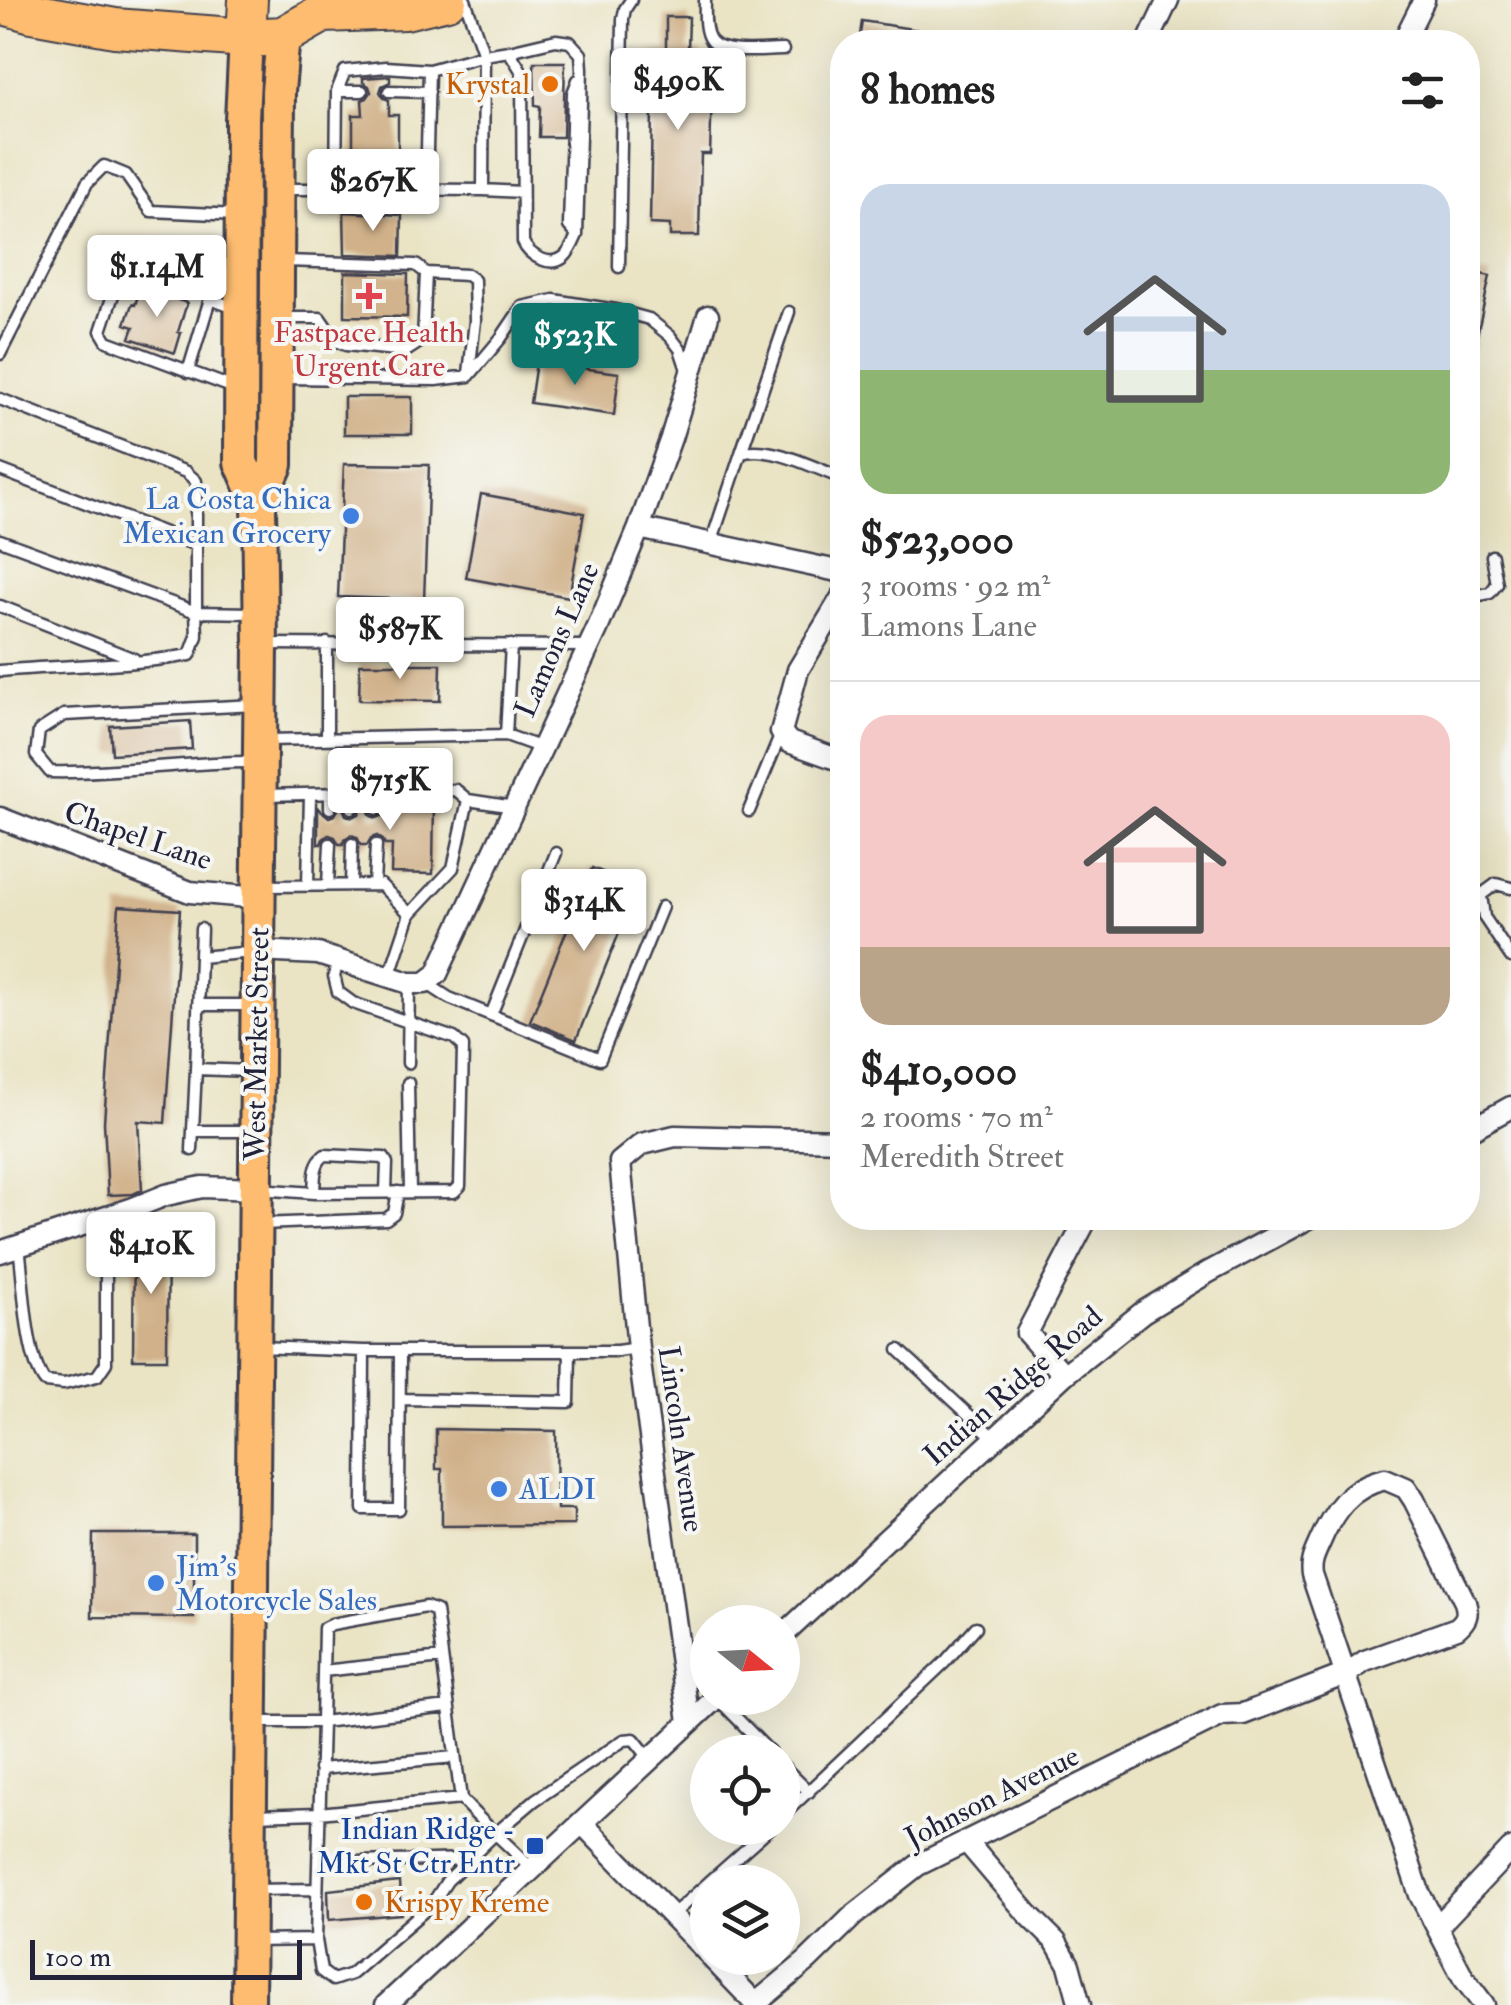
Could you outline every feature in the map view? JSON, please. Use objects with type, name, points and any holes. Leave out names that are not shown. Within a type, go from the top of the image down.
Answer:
[{"type":"highway","name":"West Market Street","points":[[248,0],[271,24]]},
{"type":"highway","points":[[0,4],[106,27],[271,24],[311,7],[405,10],[446,0]]},
{"type":"main road","name":"West Market Street","points":[[248,2005],[260,503],[276,464],[278,90],[271,24]]},
{"type":"main road","name":"West Market Street","points":[[260,503],[241,462],[240,390],[225,305],[241,215],[242,120],[271,24]]},
{"type":"street","points":[[1154,30],[1168,0]]},
{"type":"street","points":[[1410,30],[1424,0]]},
{"type":"street","name":"Lamons Lane","points":[[408,981],[438,974],[589,646],[639,528],[708,316]]},
{"type":"street","points":[[639,528],[830,569]]},
{"type":"street","points":[[830,618],[798,670],[782,732],[789,742],[830,757]]},
{"type":"street","name":"Chapel Lane","points":[[0,818],[190,892],[258,892]]},
{"type":"street","points":[[258,951],[318,954],[408,981]]},
{"type":"street","points":[[1480,1125],[1511,1108]]},
{"type":"street","name":"Lincoln Avenue","points":[[689,1722],[638,1348],[620,1162],[642,1144],[675,1136],[830,1140]]},
{"type":"street","points":[[10,1249],[166,1195],[202,1188],[255,1189]]},
{"type":"street","points":[[1064,1375],[1027,1333],[1081,1230]]},
{"type":"street","name":"Indian Ridge Road","points":[[800,1619],[1064,1375],[1144,1312],[1283,1230]]},
{"type":"street","points":[[1346,1674],[1365,1661],[1457,1628],[1466,1621],[1468,1612],[1414,1500],[1406,1488],[1386,1479],[1359,1488],[1335,1510],[1310,1564],[1312,1575],[1420,1895],[1463,1977],[1484,2005]]},
{"type":"street","name":"Johnson Avenue","points":[[756,2005],[853,1916],[918,1865],[1222,1714],[1243,1714],[1346,1674]]},
{"type":"street","points":[[386,2005],[697,1715]]},
{"type":"street","points":[[582,1823],[690,1934]]},
{"type":"street","points":[[966,1841],[1056,1942],[1069,1965],[1080,2005]]},
{"type":"street","points":[[1438,1926],[1511,1849]]},
{"type":"street","points":[[728,1975],[756,2005]]},
{"type":"lane","points":[[465,0],[484,55],[482,190]]},
{"type":"lane","points":[[618,267],[623,19],[624,8],[631,0]]},
{"type":"lane","points":[[705,0],[706,30],[711,41],[734,51],[783,50]]},
{"type":"lane","points":[[336,189],[337,90],[345,71],[386,67],[429,70],[556,40],[570,42],[580,54],[582,69],[577,236],[564,257],[542,260],[528,252],[523,242],[522,72],[510,51]]},
{"type":"lane","points":[[426,190],[429,70]]},
{"type":"lane","points":[[337,90],[362,92]]},
{"type":"lane","points":[[390,92],[429,92]]},
{"type":"lane","points":[[2,348],[88,183],[104,166],[126,175],[152,210],[241,215]]},
{"type":"lane","points":[[278,189],[522,192]]},
{"type":"lane","points":[[278,260],[416,266],[426,273],[468,275],[474,280],[469,376]]},
{"type":"lane","points":[[188,372],[225,305],[207,290],[128,262],[101,331],[108,341],[188,372],[240,390]]},
{"type":"lane","points":[[277,318],[320,318],[336,341],[346,345],[406,351],[423,340],[426,273]]},
{"type":"lane","points":[[276,378],[436,380],[469,376],[522,307],[554,300],[649,318],[680,348],[689,376]]},
{"type":"lane","points":[[711,543],[789,312]]},
{"type":"lane","points":[[0,399],[186,472],[196,480],[197,636],[190,655],[0,671]]},
{"type":"lane","points":[[741,452],[770,452],[830,474]]},
{"type":"lane","points":[[0,470],[196,545]]},
{"type":"lane","points":[[0,540],[196,612],[327,643],[589,646]]},
{"type":"lane","points":[[1480,595],[1490,594],[1497,584],[1492,556]]},
{"type":"lane","points":[[0,606],[140,661]]},
{"type":"lane","points":[[327,643],[327,738]]},
{"type":"lane","points":[[506,735],[511,645]]},
{"type":"lane","points":[[261,705],[64,714],[39,730],[36,755],[50,772],[92,773],[214,762],[327,738],[506,735],[542,748]]},
{"type":"lane","points":[[749,812],[782,732]]},
{"type":"lane","points":[[260,795],[456,790],[468,800],[515,807]]},
{"type":"lane","points":[[377,809],[378,792]]},
{"type":"lane","points":[[330,793],[330,808]]},
{"type":"lane","points":[[352,808],[353,793]]},
{"type":"lane","points":[[308,886],[310,794]]},
{"type":"lane","points":[[408,1063],[410,914],[453,868],[468,800]]},
{"type":"lane","points":[[328,886],[330,844]]},
{"type":"lane","points":[[350,885],[352,844]]},
{"type":"lane","points":[[374,885],[376,845]]},
{"type":"lane","points":[[491,1015],[556,854]]},
{"type":"lane","points":[[1511,888],[1496,884],[1481,895],[1484,917],[1511,957]]},
{"type":"lane","points":[[258,892],[308,886],[381,885],[410,914]]},
{"type":"lane","points":[[408,981],[600,1059],[662,907]]},
{"type":"lane","points":[[192,1150],[201,929]]},
{"type":"lane","points":[[200,957],[258,951]]},
{"type":"lane","points":[[255,1189],[314,1193],[454,1192],[460,1186],[463,1046],[454,1038],[353,1003],[338,992],[334,976],[338,960]]},
{"type":"lane","points":[[198,1004],[258,1005]]},
{"type":"lane","points":[[196,1068],[257,1072]]},
{"type":"lane","points":[[255,1224],[386,1219],[394,1212],[408,1082]]},
{"type":"lane","points":[[193,1131],[256,1131]]},
{"type":"lane","points":[[314,1193],[316,1167],[325,1155],[384,1158],[398,1192]]},
{"type":"lane","points":[[10,1249],[37,1372],[45,1382],[64,1384],[97,1376],[106,1363],[106,1218]]},
{"type":"lane","points":[[254,1346],[364,1351],[638,1348]]},
{"type":"lane","points":[[900,1350],[994,1439]]},
{"type":"lane","points":[[364,1351],[364,1509],[399,1509],[400,1351]]},
{"type":"lane","points":[[400,1399],[569,1402],[570,1351]]},
{"type":"lane","points":[[532,1869],[496,1832],[480,1820],[461,1798],[436,1611],[426,1607],[324,1628],[316,1940],[321,1972],[333,1980],[352,1974],[432,1904],[447,1881],[496,1832],[535,1800],[624,1740],[634,1739],[650,1759]]},
{"type":"lane","points":[[800,1800],[946,1662],[976,1627]]},
{"type":"lane","points":[[323,1671],[442,1658]]},
{"type":"lane","points":[[250,1722],[322,1722],[448,1707]]},
{"type":"lane","points":[[733,1715],[753,1735]]},
{"type":"lane","points":[[320,1768],[455,1757]]},
{"type":"lane","points":[[800,1783],[809,1792]]},
{"type":"lane","points":[[249,1816],[461,1798]]},
{"type":"lane","points":[[728,1865],[751,1845]]},
{"type":"lane","points":[[318,1864],[469,1859]]},
{"type":"lane","points":[[248,1890],[317,1889]]},
{"type":"lane","points":[[672,1916],[690,1900]]},
{"type":"lane","points":[[248,1941],[316,1940]]},
{"type":"building","points":[[666,17],[689,17],[688,51],[701,52],[700,91],[712,91],[710,154],[701,154],[699,236],[670,236],[670,225],[650,224],[653,51],[666,51]]},
{"type":"building","points":[[862,21],[919,30],[861,30]]},
{"type":"building","name":"Krystal","points":[[534,62],[565,62],[563,137],[539,137],[540,106],[535,105]]},
{"type":"building","points":[[390,76],[390,82],[380,92],[389,100],[389,115],[398,115],[398,176],[353,175],[353,115],[363,115],[362,100],[371,92],[363,78]]},
{"type":"building","points":[[344,212],[402,215],[401,256],[345,254]]},
{"type":"building","points":[[345,272],[408,274],[407,317],[345,316]]},
{"type":"building","points":[[1480,274],[1490,276],[1480,322]]},
{"type":"building","points":[[141,287],[187,303],[175,353],[130,338],[134,327],[125,324]]},
{"type":"building","points":[[536,362],[619,373],[614,415],[530,403]]},
{"type":"building","points":[[344,397],[412,397],[412,434],[344,434]]},
{"type":"building","points":[[344,464],[429,465],[424,600],[338,597]]},
{"type":"building","points":[[481,494],[584,513],[569,597],[466,578]]},
{"type":"building","points":[[360,664],[441,664],[440,701],[359,700]]},
{"type":"building","points":[[190,721],[192,749],[112,754],[110,726]]},
{"type":"building","points":[[434,799],[433,874],[391,873],[392,845],[385,845],[377,836],[367,845],[361,845],[351,835],[343,844],[329,835],[318,844],[318,808],[329,817],[339,808],[352,817],[361,808],[368,809],[377,818],[386,809],[393,809],[393,800]]},
{"type":"building","points":[[592,868],[638,886],[576,1040],[530,1021]]},
{"type":"building","points":[[119,906],[180,910],[165,1123],[138,1121],[142,1190],[108,1195],[104,1122]]},
{"type":"building","points":[[134,1234],[168,1234],[167,1359],[133,1359]]},
{"type":"building","name":"ALDI","points":[[436,1429],[556,1431],[557,1509],[574,1509],[574,1525],[442,1526],[442,1469],[436,1469]]},
{"type":"building","points":[[93,1534],[194,1534],[194,1618],[92,1617]]},
{"type":"building","name":"Krispy Kreme","points":[[399,1882],[401,1914],[329,1920],[328,1890]]},
{"type":"place","name":"Krystal","points":[[550,84]]},
{"type":"place","name":"Fastpace Health Urgent Care","points":[[369,296]]},
{"type":"place","name":"La Costa Chica Mexican Grocery","points":[[351,516]]},
{"type":"place","name":"ALDI","points":[[499,1489]]},
{"type":"place","name":"Jim's Motorcycle Sales","points":[[156,1583]]},
{"type":"place","name":"Indian Ridge - Mkt St Ctr Entr","points":[[535,1846]]},
{"type":"place","name":"Krispy Kreme","points":[[364,1902]]}]
